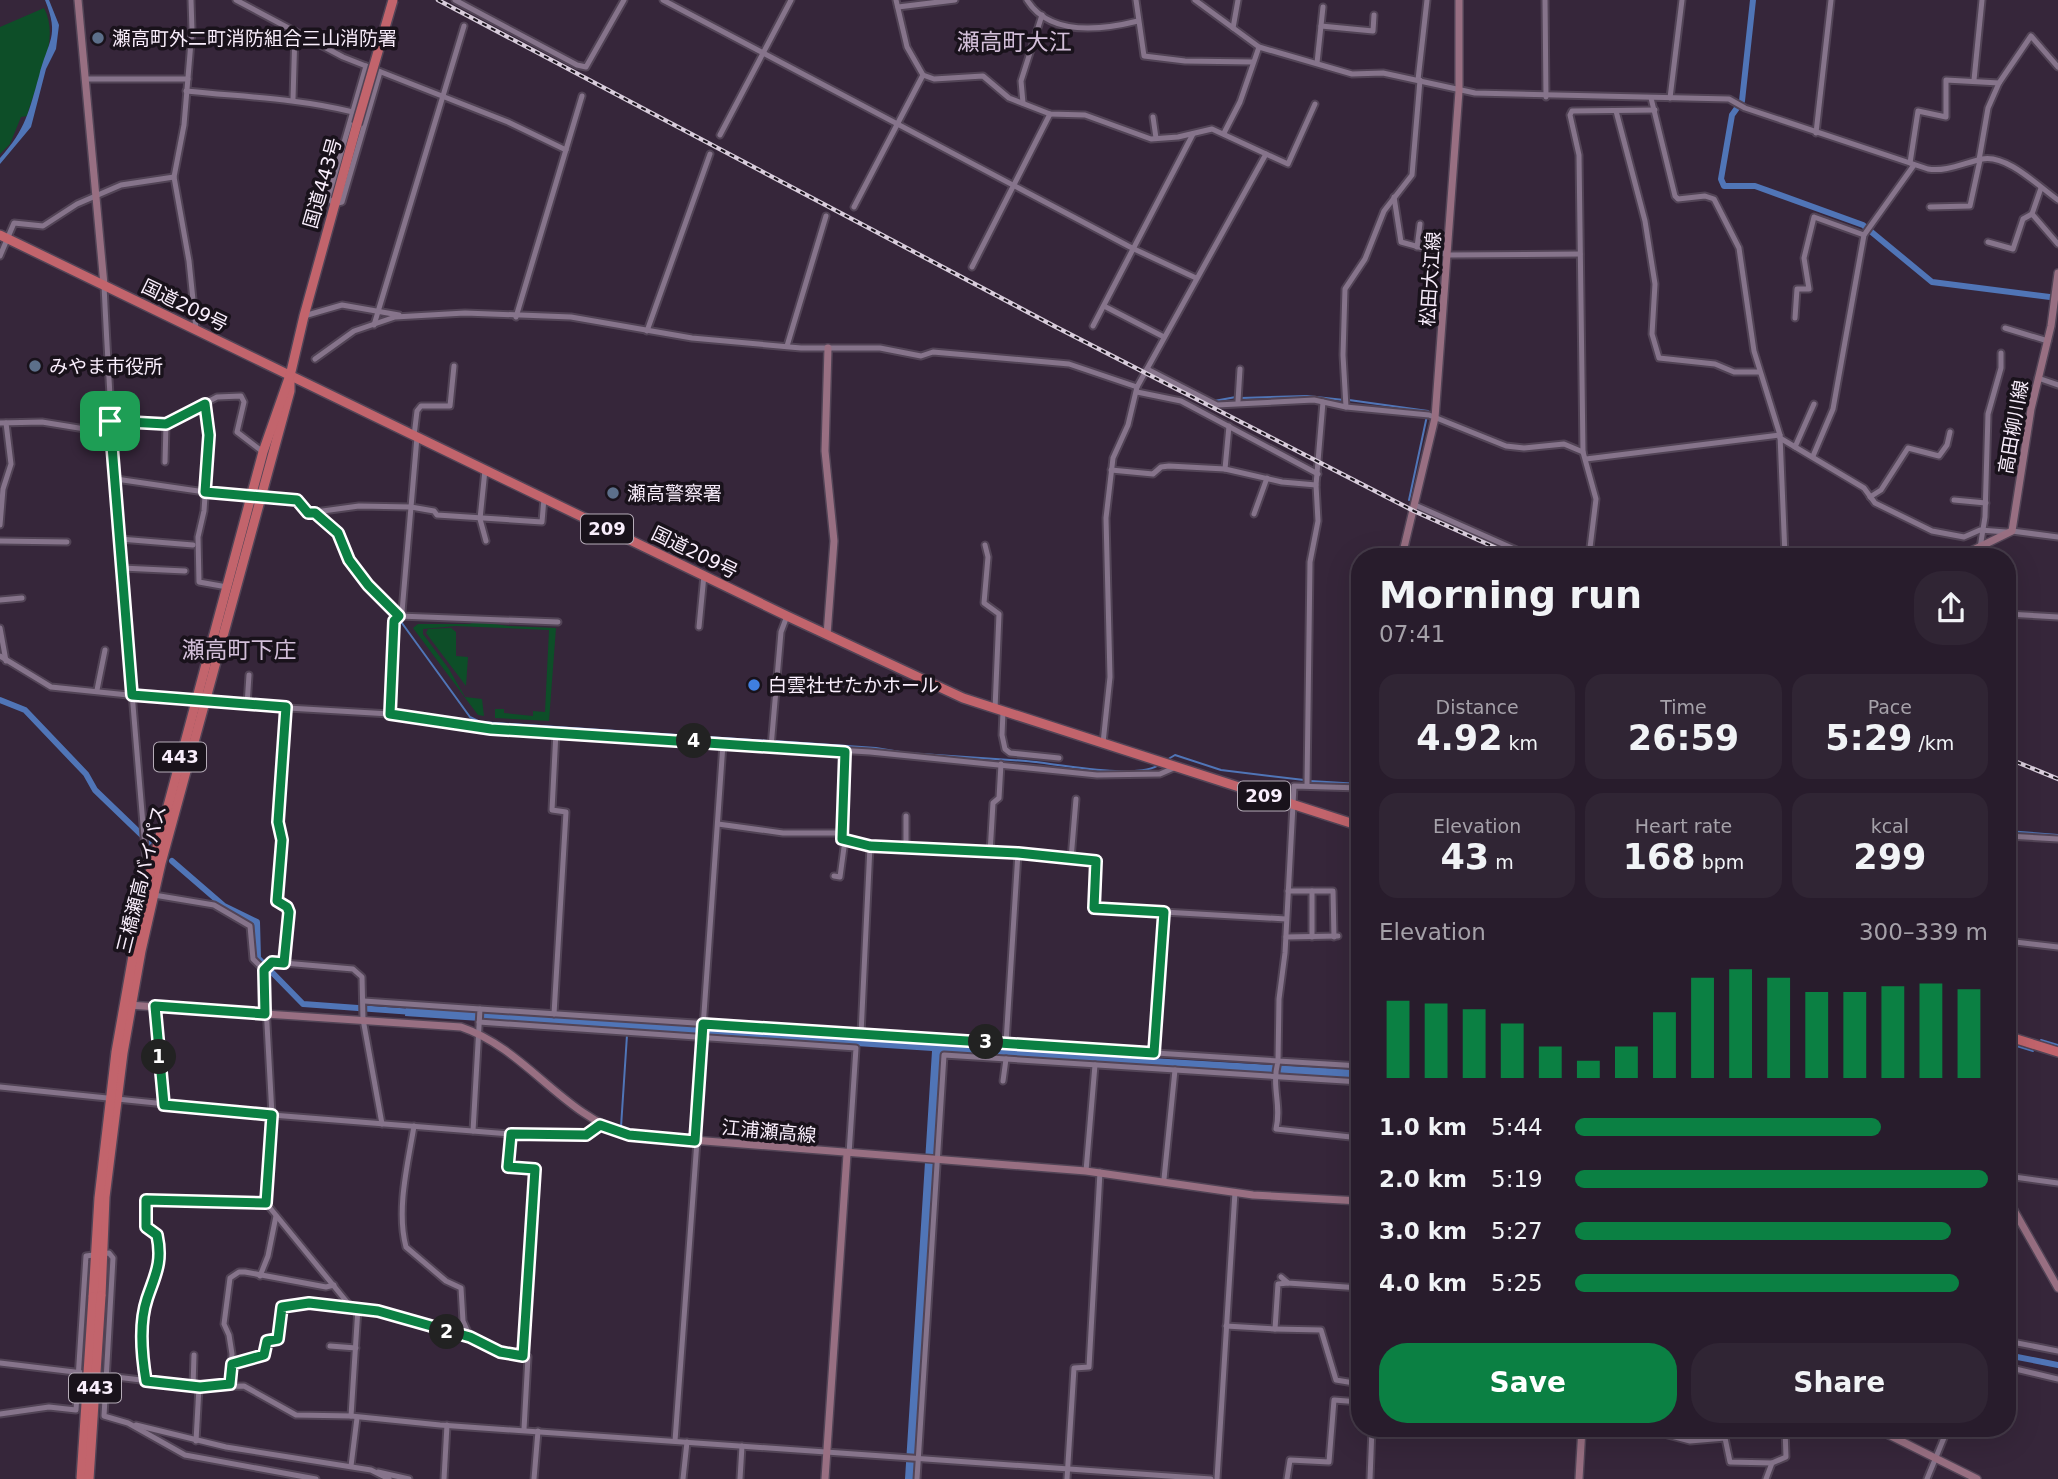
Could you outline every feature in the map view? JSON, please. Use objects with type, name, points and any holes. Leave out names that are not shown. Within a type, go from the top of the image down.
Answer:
[{"type":"highway","name":"国道443号","points":[[290,376],[334,204],[393,0]]},
{"type":"highway","name":"国道209号","points":[[4,237],[914,676],[999,710],[1351,823]]},
{"type":"highway","name":"三橋瀬高バイパス","points":[[81,1479],[113,1100],[127,1004],[149,894],[257,495],[263,452],[283,387],[290,376]]},
{"type":"highway","name":"三橋瀬高バイパス","points":[[149,894],[152,863],[200,703],[227,587],[290,391],[290,376]]},
{"type":"highway","points":[[2016,1039],[2058,1052]]},
{"type":"highway","name":"三橋瀬高バイパス","points":[[89,1479],[97,1296]]},
{"type":"main road","points":[[78,0],[104,285]]},
{"type":"main road","name":"松田大江線","points":[[1404,548],[1435,418],[1459,91],[1460,0]]},
{"type":"main road","name":"高田柳川線","points":[[2011,531],[2038,377],[2048,341],[2058,273]]},
{"type":"main road","points":[[827,635],[834,541],[825,451],[828,348]]},
{"type":"main road","points":[[1980,548],[2011,531]]},
{"type":"main road","name":"江浦瀬高線","points":[[127,1004],[442,1024],[478,1033],[494,1041],[600,1125],[629,1135],[1100,1172],[1235,1192],[1351,1200]]},
{"type":"main road","points":[[825,1479],[848,1154]]},
{"type":"main road","points":[[2016,1214],[2058,1287]]},
{"type":"main road","points":[[1579,1479],[1581,1437]]},
{"type":"main road","points":[[1893,1437],[1977,1479]]},
{"type":"street","points":[[191,0],[184,125],[174,177],[189,261],[195,330]]},
{"type":"street","points":[[236,0],[366,66],[508,122],[566,150]]},
{"type":"street","points":[[455,0],[576,65],[586,67],[624,0]]},
{"type":"street","points":[[663,0],[1132,248],[1196,278]]},
{"type":"street","points":[[720,135],[791,0]]},
{"type":"street","points":[[954,0],[897,3],[907,47],[923,75],[934,79],[983,76],[1009,98],[1051,114],[1085,114],[1140,136],[1156,138],[1212,129],[1289,164],[1315,104]]},
{"type":"street","points":[[1027,0],[1035,13],[1085,30],[1138,22]]},
{"type":"street","points":[[1136,0],[1144,56],[1185,61],[1252,62]]},
{"type":"street","points":[[1195,0],[1259,47],[1352,74],[1383,73],[1459,91],[1546,97],[1728,99],[1745,108],[1816,133],[1936,170],[1979,160],[2010,166],[2058,200]]},
{"type":"street","points":[[1233,28],[1238,0]]},
{"type":"street","points":[[1346,407],[1343,355],[1345,289],[1359,272],[1384,211],[1412,175],[1427,0]]},
{"type":"street","points":[[1545,0],[1546,97]]},
{"type":"street","points":[[1670,99],[1682,0]]},
{"type":"street","points":[[1816,133],[1831,0]]},
{"type":"street","points":[[1974,80],[1982,0]]},
{"type":"street","points":[[1317,64],[1323,7]]},
{"type":"street","points":[[1023,103],[1021,81],[1027,54],[1042,15]]},
{"type":"street","points":[[1321,26],[1373,31],[1374,15]]},
{"type":"street","points":[[374,325],[464,26]]},
{"type":"street","points":[[293,99],[295,31]]},
{"type":"street","points":[[1930,207],[1970,206],[1988,108],[2000,83],[2031,36],[2058,68]]},
{"type":"street","points":[[1224,133],[1240,103],[1259,47]]},
{"type":"street","points":[[366,66],[328,198],[334,204],[342,202],[380,72]]},
{"type":"street","points":[[854,207],[923,75]]},
{"type":"street","points":[[85,79],[188,79]]},
{"type":"street","points":[[1813,456],[1833,409],[1864,235],[1912,164],[1918,111],[1947,117],[1946,80],[2000,83]]},
{"type":"street","points":[[186,91],[231,97],[293,99],[353,111]]},
{"type":"street","points":[[516,317],[582,96]]},
{"type":"street","points":[[1651,98],[1675,196],[1678,199],[1705,196],[1714,199],[1739,248],[1759,372],[1780,437],[1785,548]]},
{"type":"street","points":[[1590,548],[1596,499],[1583,452],[1579,155],[1570,115],[1572,111],[1655,110]]},
{"type":"street","points":[[1616,111],[1647,233],[1655,284],[1653,334],[1656,354],[1659,358],[1715,364],[1734,372],[1759,372]]},
{"type":"street","points":[[972,267],[1051,114]]},
{"type":"street","points":[[1153,117],[1156,138]]},
{"type":"street","points":[[1093,326],[1194,133]]},
{"type":"street","points":[[647,331],[709,154]]},
{"type":"street","points":[[1103,743],[1110,677],[1105,518],[1111,470],[1137,389],[1266,154]]},
{"type":"street","points":[[0,256],[4,237],[14,223],[43,226],[121,185],[174,177]]},
{"type":"street","points":[[1987,242],[2013,249],[2024,219],[2032,214],[2041,188]]},
{"type":"street","points":[[1394,197],[1401,242],[1417,247],[1448,255],[1580,254]]},
{"type":"street","points":[[2032,214],[2058,244]]},
{"type":"street","points":[[787,346],[826,216]]},
{"type":"street","points":[[1795,318],[1797,289],[1809,289],[1804,258],[1814,217],[1864,235]]},
{"type":"street","points":[[1417,247],[1420,224]]},
{"type":"street","points":[[104,285],[110,424],[132,695],[146,860],[152,863]]},
{"type":"street","points":[[304,316],[342,305],[379,309],[402,315],[465,313],[571,317],[647,331],[787,346],[880,348],[921,355],[933,352],[1069,363],[1137,389],[1181,401],[1318,474]]},
{"type":"street","points":[[1104,306],[1164,337]]},
{"type":"street","points":[[315,359],[354,331],[402,315]]},
{"type":"street","points":[[2005,328],[2048,341]]},
{"type":"street","points":[[1980,548],[1980,530],[1986,503],[1988,414],[1998,382],[2001,353]]},
{"type":"street","points":[[390,714],[397,618],[402,612],[417,411],[421,406],[450,406],[454,366]]},
{"type":"street","points":[[1147,369],[1217,405],[1238,401],[1306,399],[1435,418],[1506,446],[1524,448],[1564,444],[1583,452]]},
{"type":"street","points":[[1238,401],[1240,369]]},
{"type":"street","points":[[2038,377],[2058,385]]},
{"type":"street","points":[[0,525],[3,489],[11,464],[3,423],[43,422],[91,430],[110,424],[166,424],[217,397],[241,396],[244,402],[237,432],[263,452]]},
{"type":"street","points":[[1307,782],[1310,562],[1318,522],[1316,485],[1323,402]]},
{"type":"street","points":[[205,404],[209,435],[205,492],[198,537],[200,582],[227,587]]},
{"type":"street","points":[[1795,447],[1814,404]]},
{"type":"street","points":[[165,462],[166,424]]},
{"type":"street","points":[[1225,470],[1229,426]]},
{"type":"street","points":[[1870,497],[1881,490],[1908,448],[1939,456],[1947,445],[1950,432]]},
{"type":"street","points":[[1586,459],[1780,437],[1864,488],[1875,503],[1932,531],[1964,537],[1980,530],[2058,537]]},
{"type":"street","points":[[1111,470],[1153,474],[1161,467],[1169,466],[1225,470],[1316,485]]},
{"type":"street","points":[[485,470],[480,519],[486,541]]},
{"type":"street","points":[[1254,514],[1267,478]]},
{"type":"street","points":[[116,479],[205,492],[297,500],[308,513],[359,506],[411,507],[434,511],[437,515],[542,522],[544,498]]},
{"type":"street","points":[[1955,500],[1986,503]]},
{"type":"street","points":[[1415,505],[1512,548]]},
{"type":"street","points":[[315,513],[338,533],[349,560],[397,618],[558,622]]},
{"type":"street","points":[[120,539],[193,545]]},
{"type":"street","points":[[0,541],[67,542]]},
{"type":"street","points":[[985,545],[988,557],[984,603],[999,614],[999,710],[1005,749],[999,798],[993,803],[990,853]]},
{"type":"street","points":[[122,568],[186,571]]},
{"type":"street","points":[[699,627],[704,575]]},
{"type":"street","points":[[0,600],[22,598]]},
{"type":"street","points":[[2016,615],[2058,617]]},
{"type":"street","points":[[771,747],[781,632],[787,616]]},
{"type":"street","points":[[0,628],[6,660]]},
{"type":"street","points":[[97,690],[105,650]]},
{"type":"street","points":[[0,656],[51,687],[200,703],[390,714],[491,729],[845,752],[1120,776],[1160,774],[1173,766]]},
{"type":"street","points":[[247,705],[249,675]]},
{"type":"street","points":[[284,963],[289,912],[287,907],[277,901],[282,840],[278,822],[286,707]]},
{"type":"street","points":[[554,1014],[566,811],[552,810],[556,732]]},
{"type":"street","points":[[676,1441],[723,744]]},
{"type":"street","points":[[1005,749],[1010,753],[1059,758]]},
{"type":"street","points":[[845,752],[842,839],[870,846],[1018,853],[1096,861],[1094,908],[1286,919]]},
{"type":"street","points":[[1351,787],[1307,782],[1294,786],[1274,1096],[1280,1111],[1276,1129],[1351,1137]]},
{"type":"street","points":[[1071,859],[1076,799]]},
{"type":"street","points":[[906,816],[906,848]]},
{"type":"street","points":[[718,824],[783,833],[842,833]]},
{"type":"street","points":[[2016,837],[2058,839]]},
{"type":"street","points":[[834,876],[840,877],[845,840]]},
{"type":"street","points":[[860,1034],[870,846]]},
{"type":"street","points":[[1006,1043],[1018,853]]},
{"type":"street","points":[[1286,937],[1336,936],[1333,891],[1288,891]]},
{"type":"street","points":[[1312,891],[1312,937]]},
{"type":"street","points":[[149,894],[214,905],[250,926],[253,959],[265,968]]},
{"type":"street","points":[[1154,1053],[1164,912]]},
{"type":"street","points":[[2016,943],[2058,947]]},
{"type":"street","points":[[265,968],[284,963],[353,969],[362,977],[363,1019],[382,1124]]},
{"type":"street","points":[[265,968],[265,1014],[272,1115],[266,1203],[355,1308],[351,1466]]},
{"type":"street","points":[[364,1001],[703,1026],[1006,1043],[1095,1065],[1351,1081]]},
{"type":"street","points":[[155,1006],[164,1105]]},
{"type":"street","points":[[473,1131],[479,1010]]},
{"type":"street","points":[[479,1022],[856,1048],[848,1154]]},
{"type":"street","points":[[917,1479],[944,1055],[1006,1059],[1051,1054],[1154,1053],[1351,1065]]},
{"type":"street","points":[[1003,1081],[1006,1059]]},
{"type":"street","points":[[1086,1171],[1095,1065]]},
{"type":"street","points":[[1164,1180],[1175,1070]]},
{"type":"street","points":[[0,1087],[272,1115],[511,1134],[586,1135],[600,1125]]},
{"type":"street","points":[[414,1126],[405,1200],[404,1240],[406,1247],[446,1281],[461,1288],[463,1321],[470,1337]]},
{"type":"street","points":[[511,1134],[508,1167],[535,1169],[523,1356]]},
{"type":"street","points":[[1067,1479],[1074,1368],[1088,1367],[1100,1172]]},
{"type":"street","points":[[2016,1177],[2058,1183]]},
{"type":"street","points":[[1217,1479],[1235,1192]]},
{"type":"street","points":[[146,1381],[144,1320],[147,1299],[158,1277],[159,1241],[157,1235],[146,1227],[146,1200],[266,1203]]},
{"type":"street","points":[[260,1276],[268,1256],[276,1215]]},
{"type":"street","points":[[76,1410],[86,1256],[100,1253],[113,1258],[104,1416]]},
{"type":"street","points":[[230,1384],[232,1364],[229,1335],[223,1324],[230,1278],[239,1272],[326,1287],[334,1285]]},
{"type":"street","points":[[1282,1277],[1288,1283]]},
{"type":"street","points":[[1275,1329],[1278,1284],[1351,1287]]},
{"type":"street","points":[[232,1364],[264,1355],[267,1341],[278,1339],[282,1307],[309,1303],[404,1317],[470,1337],[500,1352],[528,1357],[524,1429]]},
{"type":"street","points":[[1227,1326],[1321,1330],[1336,1380],[1351,1382]]},
{"type":"street","points":[[2016,1343],[2058,1351]]},
{"type":"street","points":[[330,1346],[356,1348]]},
{"type":"street","points":[[194,1355],[197,1441]]},
{"type":"street","points":[[0,1363],[196,1387],[230,1384],[258,1392],[296,1415],[1211,1479]]},
{"type":"street","points":[[2016,1369],[2058,1379]]},
{"type":"street","points":[[1287,1479],[1290,1460],[1329,1462],[1334,1400],[1351,1401]]},
{"type":"street","points":[[0,1414],[49,1407],[76,1410],[197,1441],[320,1464],[351,1466],[409,1479]]},
{"type":"street","points":[[128,1423],[185,1455],[316,1479]]},
{"type":"street","points":[[444,1479],[447,1425]]},
{"type":"street","points":[[534,1479],[538,1431]]},
{"type":"street","points":[[1370,1479],[1371,1437]]},
{"type":"street","points":[[1675,1437],[1690,1441],[1725,1438],[1730,1462],[1772,1463],[1786,1457],[1786,1437]]},
{"type":"street","points":[[1927,1479],[1944,1437]]},
{"type":"street","points":[[683,1479],[687,1442]]},
{"type":"street","points":[[740,1479],[742,1446]]},
{"type":"street","points":[[1766,1479],[1772,1463]]},
{"type":"street","points":[[371,1470],[389,1479]]},
{"type":"green space","points":[[44,8],[49,20],[50,34],[45,61],[27,116],[21,117],[10,144],[0,154],[0,27]]},
{"type":"green space","points":[[474,621],[556,628],[549,721],[495,718],[495,709],[504,709],[504,713],[533,716],[533,711],[545,712],[549,630],[455,626],[423,629],[423,634],[449,669],[465,697],[482,699],[484,716],[478,715],[413,628],[418,624],[470,624]]},
{"type":"green space","points":[[451,628],[456,632],[456,656],[468,657],[466,686],[426,633],[428,629]]},
{"type":"water","points":[[45,0],[49,0],[59,25],[56,49],[46,69],[31,127],[0,164],[0,158],[16,138],[26,119],[51,38],[52,22]]},
{"type":"water","points":[[406,1007],[697,1026],[698,1029],[708,1030],[708,1027],[1047,1052],[1351,1069],[1351,1078],[941,1052],[914,1479],[905,1479],[932,1051],[405,1016]]},
{"type":"waterway","points":[[1753,0],[1742,101],[1732,115],[1721,179],[1724,186],[1755,186],[1863,225],[1932,282],[2058,298]]},
{"type":"waterway","points":[[1241,398],[1307,396],[1344,400]]},
{"type":"waterway","points":[[1214,401],[1236,397]]},
{"type":"waterway","points":[[1349,400],[1428,411],[1409,500]]},
{"type":"waterway","points":[[349,555],[381,595]]},
{"type":"waterway","points":[[399,619],[470,717],[480,722],[768,741]]},
{"type":"waterway","points":[[0,646],[1,655]]},
{"type":"waterway","points":[[0,700],[25,710],[86,774],[95,790],[149,842]]},
{"type":"waterway","points":[[774,741],[900,752]]},
{"type":"waterway","points":[[906,753],[1026,761],[1116,771],[1150,769],[1160,764]]},
{"type":"waterway","points":[[1165,761],[1175,755],[1221,770],[1304,780]]},
{"type":"waterway","points":[[1310,781],[1351,783]]},
{"type":"waterway","points":[[2016,832],[2058,835]]},
{"type":"waterway","points":[[172,861],[224,906],[257,922],[258,958],[303,1004],[413,1012]]},
{"type":"waterway","points":[[621,1127],[627,1035]]},
{"type":"waterway","points":[[2041,1040],[2058,1045]]},
{"type":"waterway","points":[[2016,1046],[2033,1051]]},
{"type":"waterway","points":[[2016,1357],[2058,1365]]},
{"type":"railway","points":[[438,0],[1056,327],[1414,511],[1496,548]]},
{"type":"railway","points":[[2016,762],[2058,779]]},
{"type":"place","name":"瀬高町外二町消防組合三山消防署","points":[[98,38]]},
{"type":"place","name":"みやま市役所","points":[[35,366]]},
{"type":"place","name":"瀬高警察署","points":[[613,493]]},
{"type":"place","name":"白雲社せたかホール","points":[[754,685]]},
{"type":"district","name":"瀬高町大江","points":[[1014,42]]},
{"type":"district","name":"瀬高町下庄","points":[[239,650]]},
{"type":"route","points":[[205,404],[209,435],[205,492],[297,500],[308,513],[315,513],[338,533],[349,560],[368,585],[399,616],[394,621],[396,636],[390,714],[446,720],[491,729],[654,737],[845,752],[842,839],[870,846],[1018,853],[1096,861],[1094,908],[1164,912],[1154,1053],[703,1024],[695,1141],[629,1135],[600,1125],[586,1135],[511,1134],[508,1167],[535,1169],[523,1356],[500,1352],[470,1337],[404,1317],[351,1307],[309,1303],[282,1307],[278,1339],[267,1341],[264,1355],[232,1364],[230,1384],[200,1387],[146,1381],[143,1364],[144,1320],[147,1299],[158,1277],[159,1241],[157,1235],[146,1227],[146,1200],[266,1203],[272,1115],[164,1105],[155,1006],[265,1014],[264,970],[272,962],[284,963],[289,912],[287,907],[277,901],[282,840],[278,822],[286,707],[205,703],[132,695],[110,421],[127,419],[146,424],[166,424],[205,404]]}]
